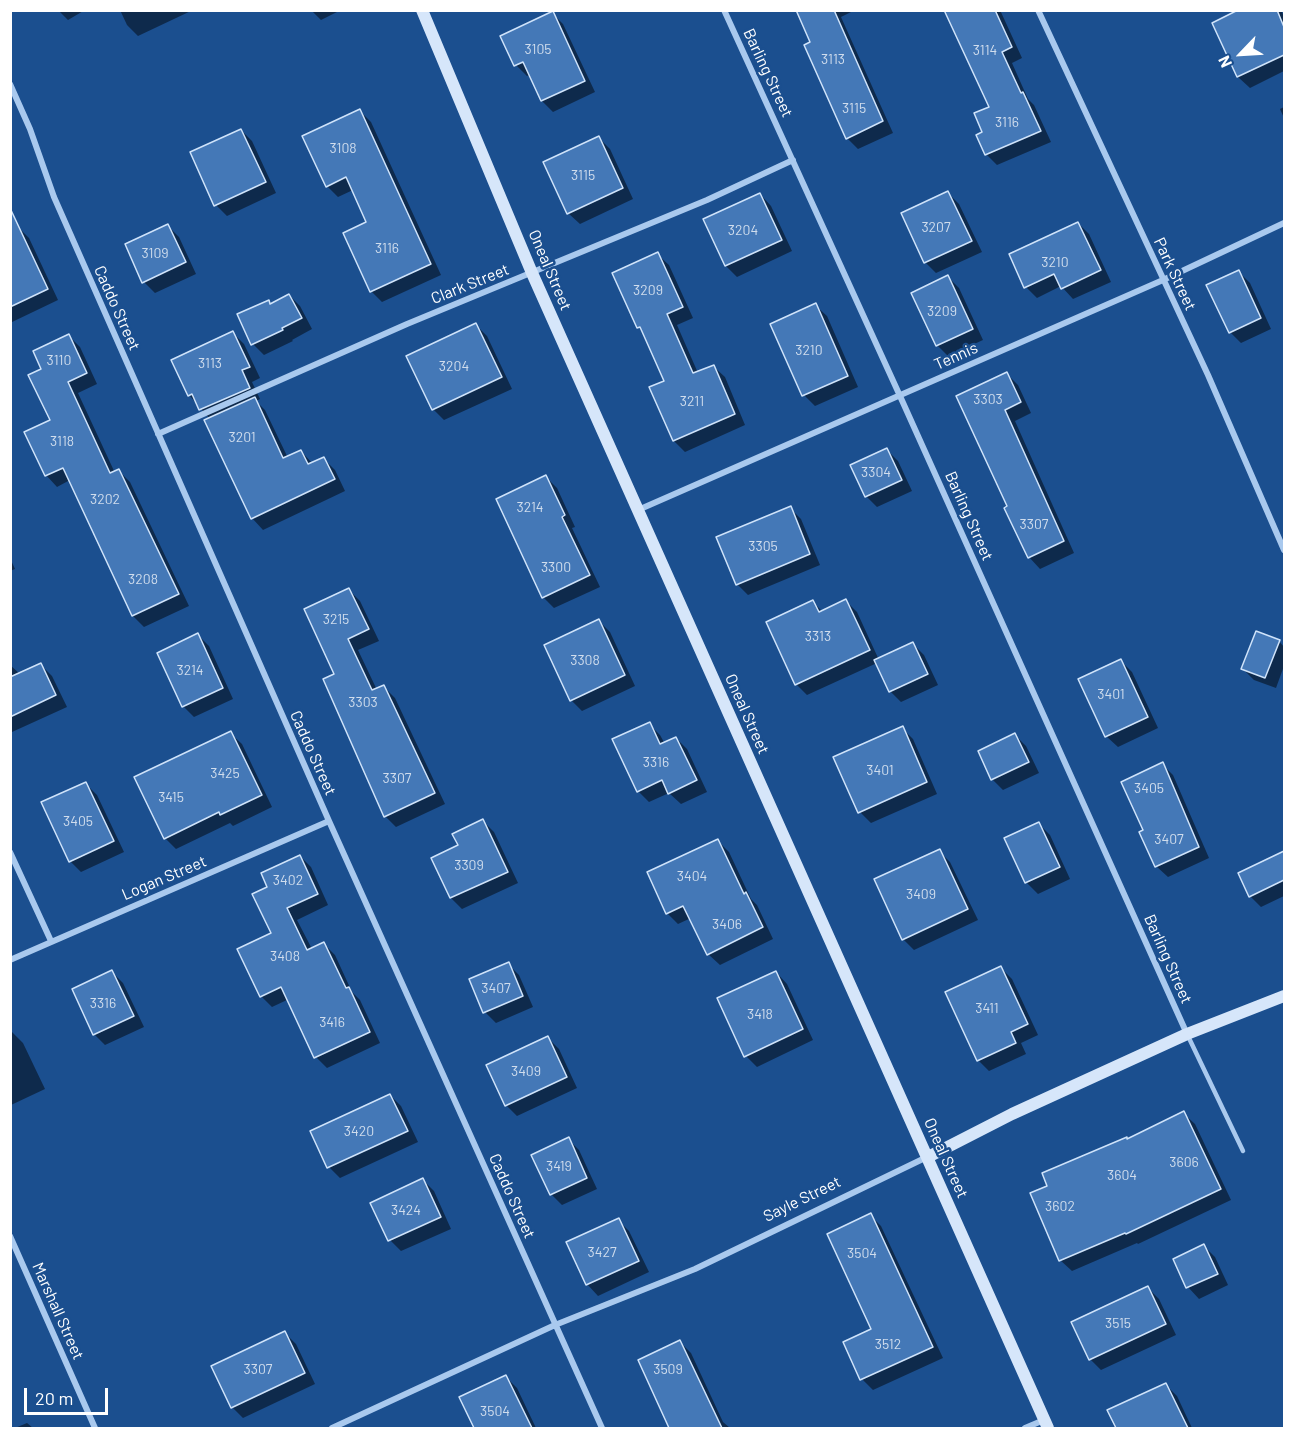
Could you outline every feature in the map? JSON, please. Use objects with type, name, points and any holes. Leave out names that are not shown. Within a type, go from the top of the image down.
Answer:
[{"type":"street","name":"Oneal Street","points":[[422,10],[532,273],[1046,1424]]},
{"type":"street","name":"Barling Street","points":[[724,10],[1187,1034]]},
{"type":"street","name":"Park Street","points":[[1038,10],[1208,375],[1284,550]]},
{"type":"street","name":"Caddo Street","points":[[10,84],[30,129],[54,197],[158,434],[602,1428]]},
{"type":"street","name":"Clark Street","points":[[158,434],[407,324],[707,200],[793,160]]},
{"type":"street","name":"Tennis","points":[[638,510],[900,396],[1284,223]]},
{"type":"street","name":"Logan Street","points":[[10,960],[329,821]]},
{"type":"street","points":[[10,852],[51,941]]},
{"type":"street","name":"Sayle Street","points":[[332,1428],[555,1325],[695,1269],[1012,1114],[1187,1034],[1284,996]]},
{"type":"street","name":"Marshall Street","points":[[10,1236],[95,1428]]},
{"type":"street","points":[[1025,1428],[1046,1424]]},
{"type":"lane","points":[[1187,1034],[1243,1151]]},
{"type":"building","points":[[796,10],[834,10],[883,121],[846,139],[804,45],[810,42]]},
{"type":"building","points":[[944,10],[995,10],[1012,47],[1002,52],[1041,131],[985,155],[976,135],[982,132],[974,113],[989,107]]},
{"type":"building","points":[[1238,10],[1277,10],[1284,27],[1284,55],[1237,77],[1212,23]]},
{"type":"building","points":[[553,11],[585,81],[541,101],[523,62],[514,66],[500,36]]},
{"type":"building","points":[[360,109],[431,264],[370,292],[343,233],[366,222],[346,177],[326,187],[302,136]]},
{"type":"building","points":[[241,129],[266,182],[214,206],[190,152]]},
{"type":"building","points":[[599,136],[623,188],[567,214],[543,162]]},
{"type":"building","points":[[948,191],[972,241],[924,263],[901,213]]},
{"type":"building","points":[[760,193],[782,240],[725,266],[703,219]]},
{"type":"building","points":[[10,208],[48,289],[10,307]]},
{"type":"building","points":[[1078,222],[1101,270],[1061,289],[1054,274],[1024,288],[1009,254]]},
{"type":"building","points":[[168,224],[186,262],[142,283],[125,244]]},
{"type":"building","points":[[658,252],[683,307],[667,314],[693,373],[714,365],[735,414],[673,441],[649,387],[664,381],[640,327],[637,328],[612,273]]},
{"type":"building","points":[[1239,270],[1261,318],[1229,333],[1206,285]]},
{"type":"building","points":[[948,275],[973,329],[936,346],[911,293]]},
{"type":"building","points":[[289,294],[302,318],[251,345],[237,314],[269,300],[270,304]]},
{"type":"building","points":[[816,303],[848,376],[802,396],[770,324]]},
{"type":"building","points":[[476,323],[502,377],[432,410],[406,356]]},
{"type":"building","points":[[233,331],[250,367],[242,370],[250,388],[199,410],[192,394],[188,396],[171,360]]},
{"type":"building","points":[[69,334],[87,373],[68,382],[110,473],[119,469],[179,594],[132,616],[63,468],[45,476],[24,432],[50,420],[28,375],[41,369],[33,351]]},
{"type":"building","points":[[1007,372],[1021,402],[1005,410],[1064,541],[1028,558],[1004,508],[1007,506],[956,396]]},
{"type":"building","points":[[255,397],[283,458],[301,450],[308,464],[324,457],[335,479],[251,519],[204,420]]},
{"type":"building","points":[[887,448],[902,480],[865,497],[850,465]]},
{"type":"building","points":[[546,475],[565,515],[562,517],[590,575],[542,598],[496,499]]},
{"type":"building","points":[[791,506],[810,554],[736,585],[716,537]]},
{"type":"building","points":[[349,588],[369,629],[348,639],[372,690],[384,685],[435,793],[384,817],[323,679],[334,674],[304,609]]},
{"type":"building","points":[[846,599],[870,650],[795,685],[766,622],[813,600],[819,612]]},
{"type":"building","points":[[599,619],[625,675],[570,701],[544,645]]},
{"type":"building","points":[[1256,631],[1280,640],[1265,678],[1241,669]]},
{"type":"building","points":[[198,633],[223,688],[182,707],[157,653]]},
{"type":"building","points":[[913,642],[928,674],[889,692],[874,660]]},
{"type":"building","points":[[1121,659],[1148,717],[1105,737],[1078,679]]},
{"type":"building","points":[[41,663],[56,695],[10,717],[10,677]]},
{"type":"building","points":[[650,722],[660,744],[676,737],[697,780],[668,794],[662,780],[637,792],[612,739]]},
{"type":"building","points":[[903,726],[927,782],[858,813],[833,757]]},
{"type":"building","points":[[231,731],[262,795],[220,815],[219,812],[164,839],[134,777]]},
{"type":"building","points":[[1015,733],[1029,762],[991,780],[978,751]]},
{"type":"building","points":[[1163,762],[1199,847],[1155,867],[1139,832],[1143,830],[1121,782]]},
{"type":"building","points":[[86,782],[114,841],[69,862],[41,802]]},
{"type":"building","points":[[483,819],[508,872],[450,898],[431,858],[458,845],[452,834]]},
{"type":"building","points":[[1039,822],[1060,867],[1025,883],[1004,838]]},
{"type":"building","points":[[718,839],[744,894],[746,892],[763,927],[707,955],[683,906],[666,914],[647,872]]},
{"type":"building","points":[[940,849],[968,909],[902,940],[874,879]]},
{"type":"building","points":[[1284,851],[1284,880],[1249,897],[1238,873]]},
{"type":"building","points":[[300,855],[318,894],[287,908],[307,950],[324,942],[370,1032],[314,1058],[281,987],[260,997],[237,949],[271,933],[252,894],[267,887],[261,873]]},
{"type":"building","points":[[509,962],[523,996],[483,1013],[469,979]]},
{"type":"building","points":[[1001,966],[1028,1024],[1011,1032],[1016,1043],[977,1061],[945,992]]},
{"type":"building","points":[[112,970],[134,1016],[93,1035],[72,989]]},
{"type":"building","points":[[776,971],[803,1029],[744,1057],[717,998]]},
{"type":"building","points":[[548,1036],[567,1077],[505,1106],[486,1065]]},
{"type":"building","points":[[390,1094],[408,1131],[327,1168],[310,1131]]},
{"type":"building","points":[[1184,1111],[1221,1189],[1126,1234],[1059,1261],[1030,1193],[1047,1186],[1042,1173],[1127,1137],[1127,1139]]},
{"type":"building","points":[[569,1137],[587,1178],[550,1195],[531,1155]]},
{"type":"building","points":[[423,1178],[441,1217],[388,1241],[370,1203]]},
{"type":"building","points":[[871,1213],[933,1347],[860,1380],[843,1342],[871,1329],[827,1234]]},
{"type":"building","points":[[619,1218],[639,1261],[586,1285],[566,1242]]},
{"type":"building","points":[[1204,1244],[1218,1274],[1186,1288],[1173,1259]]},
{"type":"building","points":[[1148,1286],[1166,1324],[1089,1360],[1071,1322]]},
{"type":"building","points":[[285,1331],[305,1373],[231,1408],[211,1366]]},
{"type":"building","points":[[680,1340],[722,1428],[669,1428],[638,1360]]},
{"type":"building","points":[[506,1375],[532,1428],[474,1428],[459,1397]]},
{"type":"building","points":[[1166,1383],[1188,1428],[1116,1428],[1107,1410]]}]
